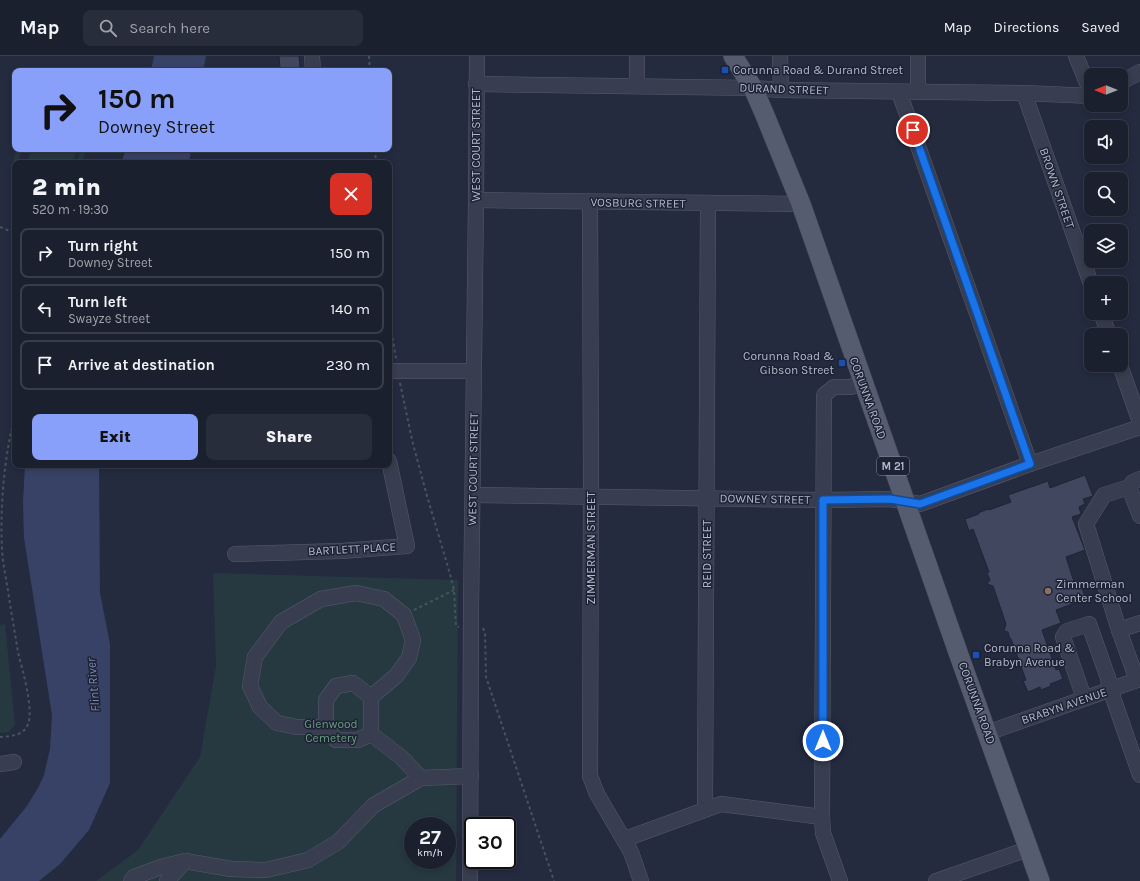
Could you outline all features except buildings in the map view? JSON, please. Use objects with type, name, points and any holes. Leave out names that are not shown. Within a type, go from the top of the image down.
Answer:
[{"type":"main road","name":"CORUNNA ROAD","points":[[732,56],[753,88],[801,204],[1040,881]]},
{"type":"street","points":[[312,56],[313,68]]},
{"type":"street","name":"WEST COURT STREET","points":[[470,881],[471,603],[477,56]]},
{"type":"street","points":[[637,56],[637,86]]},
{"type":"street","points":[[780,56],[781,90]]},
{"type":"street","points":[[918,56],[918,92]]},
{"type":"street","points":[[1076,56],[1084,76]]},
{"type":"street","points":[[1128,79],[1140,73]]},
{"type":"street","name":"DURAND STREET","points":[[476,84],[1084,94]]},
{"type":"street","points":[[899,92],[1030,464]]},
{"type":"street","name":"BROWN STREET","points":[[1024,93],[1088,276]]},
{"type":"street","name":"VOSBURG STREET","points":[[476,200],[801,204]]},
{"type":"street","name":"ZIMMERMAN STREET","points":[[590,202],[590,776],[597,794],[631,852],[641,881]]},
{"type":"street","name":"REID STREET","points":[[705,809],[708,203]]},
{"type":"street","points":[[395,370],[474,371]]},
{"type":"street","points":[[1122,372],[1140,422]]},
{"type":"street","points":[[840,881],[823,833],[822,817],[824,395],[834,388],[851,387],[863,382]]},
{"type":"street","name":"DOWNEY STREET","points":[[473,495],[823,500],[890,499],[920,504],[1030,464],[1140,427]]},
{"type":"street","name":"BARTLETT PLACE","points":[[235,554],[341,551],[407,546],[390,468]]},
{"type":"street","points":[[1138,679],[1119,630],[1086,524],[1104,495],[1135,483],[1140,516]]},
{"type":"street","points":[[326,727],[298,727],[277,723],[260,707],[250,686],[255,657],[281,622],[321,599],[356,593],[384,599],[404,615],[413,640],[410,658],[396,676],[371,697],[371,734]]},
{"type":"street","points":[[1084,698],[1063,637],[1067,631],[1114,614]]},
{"type":"street","points":[[1119,630],[1140,623]]},
{"type":"street","points":[[1089,624],[1140,775]]},
{"type":"street","name":"BRABYN AVENUE","points":[[987,732],[1138,679]]},
{"type":"street","points":[[371,697],[353,683],[336,686],[326,700],[326,727],[336,740],[358,740],[371,734]]},
{"type":"street","points":[[371,734],[401,757],[421,778]]},
{"type":"street","points":[[131,881],[134,877],[161,867],[185,861],[231,869],[266,870],[308,860],[338,842],[374,804],[421,778],[471,776]]},
{"type":"street","points":[[625,840],[721,804],[822,817]]},
{"type":"street","points":[[936,881],[1028,849]]},
{"type":"street","points":[[168,881],[185,861]]},
{"type":"path","points":[[369,56],[370,68]]},
{"type":"path","points":[[0,227],[12,232]]},
{"type":"path","points":[[392,342],[395,370],[427,496],[454,590],[456,626],[459,627]]},
{"type":"path","points":[[0,737],[16,735],[22,732],[28,725],[29,716],[26,689],[4,565],[0,527],[4,464],[12,428]]},
{"type":"path","points":[[404,615],[454,590]]},
{"type":"path","points":[[482,628],[484,628],[485,632],[486,677],[554,881]]},
{"type":"green space","points":[[15,152],[21,152],[19,160],[13,160]]},
{"type":"green space","points":[[30,152],[76,152],[74,160],[28,160]]},
{"type":"green space","points":[[79,152],[85,152],[83,160],[78,160]]},
{"type":"green space","name":"Glenwood Cemetery","points":[[213,573],[458,580],[456,881],[96,881],[138,850],[200,757],[216,666]]},
{"type":"green space","points":[[5,624],[15,725],[9,732],[0,733],[0,625]]},
{"type":"water","points":[[154,56],[206,56],[204,68],[152,68]]},
{"type":"water","points":[[125,152],[191,152],[189,160],[122,160]]},
{"type":"water","name":"Flint River","points":[[25,468],[99,468],[100,593],[110,644],[110,783],[89,830],[60,864],[39,881],[0,881],[0,839],[27,806],[39,786],[44,775],[50,749],[52,715],[24,538],[23,502]]},
{"type":"place","name":"Corunna Road & Durand Street","points":[[725,70]]},
{"type":"place","name":"Corunna Road & Gibson Street","points":[[842,363]]},
{"type":"place","name":"Zimmerman Center School","points":[[1048,591]]},
{"type":"place","name":"Corunna Road & Brabyn Avenue","points":[[976,655]]},
{"type":"route","points":[[823,741],[823,500],[890,499],[920,504],[1030,464],[913,130]]}]
